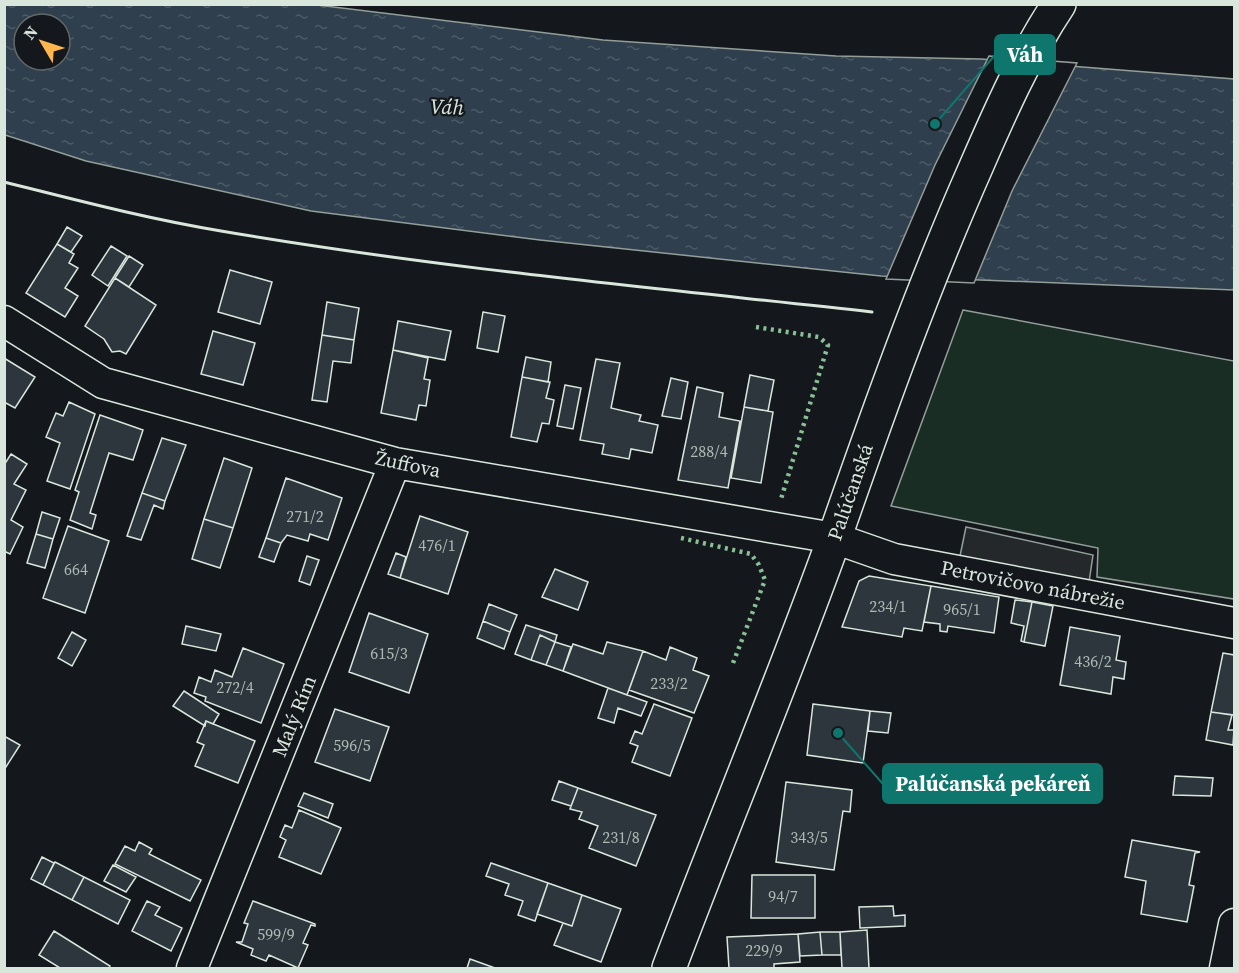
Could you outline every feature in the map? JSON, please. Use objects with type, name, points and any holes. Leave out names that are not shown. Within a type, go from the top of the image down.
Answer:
[{"type":"main road","name":"Palúčanská","points":[[669,969],[834,538],[912,321],[992,130],[1054,14]]},
{"type":"street","name":"Žuffova","points":[[4,321],[103,383],[395,463],[834,538]]},
{"type":"street","name":"Malý Rím","points":[[192,969],[395,463]]},
{"type":"street","name":"Petrovičovo nábrežie","points":[[834,538],[894,559],[1234,623]]},
{"type":"street","points":[[1226,969],[1234,924]]},
{"type":"green space","points":[[963,310],[1234,361],[1234,599],[1097,577],[1098,548],[891,506]]},
{"type":"shaded area","points":[[966,527],[1093,555],[1089,582],[960,556]]},
{"type":"water","points":[[5,4],[309,4],[603,40],[836,56],[981,59],[1234,79],[1234,290],[881,276],[540,240],[311,211],[86,161],[5,135]]},
{"type":"pier","points":[[989,56],[1077,63],[1012,191],[974,283],[886,279],[935,165]]},
{"type":"building","points":[[67,227],[82,236],[71,252],[57,244]]},
{"type":"building","points":[[57,244],[74,254],[69,263],[78,268],[65,288],[78,296],[65,317],[26,293]]},
{"type":"building","points":[[111,246],[127,256],[108,286],[92,275]]},
{"type":"building","points":[[129,256],[143,265],[129,287],[115,278]]},
{"type":"building","points":[[230,270],[272,282],[260,324],[218,312]]},
{"type":"building","points":[[115,278],[156,305],[126,354],[120,351],[112,352],[104,339],[85,326]]},
{"type":"building","points":[[327,302],[359,308],[354,340],[322,335]]},
{"type":"building","points":[[483,312],[505,316],[498,352],[477,348]]},
{"type":"building","points":[[398,321],[451,331],[445,360],[393,350]]},
{"type":"building","points":[[213,331],[255,343],[243,385],[201,374]]},
{"type":"building","points":[[322,335],[354,340],[351,363],[333,361],[327,402],[312,400]]},
{"type":"building","points":[[393,350],[428,358],[424,379],[430,380],[426,406],[419,405],[416,420],[381,413]]},
{"type":"building","points":[[526,357],[551,362],[548,382],[522,377]]},
{"type":"building","points":[[4,358],[35,377],[15,408],[4,402]]},
{"type":"building","points":[[596,359],[620,363],[611,408],[641,415],[639,421],[658,425],[652,453],[631,449],[629,459],[602,454],[604,444],[580,440]]},
{"type":"building","points":[[750,375],[774,380],[768,411],[744,407]]},
{"type":"building","points":[[522,377],[550,382],[546,398],[554,400],[549,424],[542,423],[537,442],[511,437]]},
{"type":"building","points":[[671,378],[688,382],[681,419],[662,416]]},
{"type":"building","points":[[565,385],[581,388],[573,429],[557,426]]},
{"type":"building","points":[[697,387],[723,393],[719,417],[740,421],[728,488],[678,480]]},
{"type":"building","points":[[69,402],[95,414],[70,489],[47,481],[60,443],[46,437],[56,413],[63,416]]},
{"type":"building","points":[[744,407],[773,412],[761,483],[731,478]]},
{"type":"building","points":[[100,415],[143,430],[133,460],[109,453],[90,513],[96,515],[92,529],[70,520],[79,492],[75,490]]},
{"type":"building","points":[[162,438],[186,445],[165,501],[142,493]]},
{"type":"building","points":[[11,454],[27,464],[14,484],[26,490],[11,520],[23,527],[10,554],[4,551],[4,465]]},
{"type":"building","points":[[224,458],[252,468],[233,528],[204,519]]},
{"type":"building","points":[[286,478],[342,498],[328,540],[310,534],[308,541],[287,535],[281,543],[266,538]]},
{"type":"building","points":[[142,493],[165,501],[163,509],[154,505],[141,540],[127,536]]},
{"type":"building","points":[[42,512],[60,518],[53,539],[36,534]]},
{"type":"building","points":[[420,516],[468,532],[448,594],[400,578]]},
{"type":"building","points":[[204,519],[233,528],[220,568],[192,559]]},
{"type":"building","points":[[68,526],[109,541],[85,613],[43,598]]},
{"type":"building","points":[[36,534],[53,539],[45,568],[27,563]]},
{"type":"building","points":[[266,538],[281,543],[274,562],[259,557]]},
{"type":"building","points":[[396,553],[406,557],[400,578],[388,574]]},
{"type":"building","points":[[307,556],[319,560],[310,585],[299,581]]},
{"type":"building","points":[[555,569],[588,582],[578,610],[542,597]]},
{"type":"building","points":[[869,576],[931,586],[922,631],[904,628],[902,637],[842,627],[859,581]]},
{"type":"building","points":[[931,586],[999,597],[994,633],[948,626],[947,632],[940,631],[940,624],[924,622]]},
{"type":"building","points":[[1015,600],[1032,602],[1024,642],[1021,641],[1024,626],[1011,623]]},
{"type":"building","points":[[1032,602],[1053,606],[1045,646],[1024,642]]},
{"type":"building","points":[[489,604],[517,615],[510,632],[483,621]]},
{"type":"building","points":[[369,613],[428,634],[409,693],[349,672]]},
{"type":"building","points":[[483,621],[510,632],[504,649],[477,638]]},
{"type":"building","points":[[526,625],[557,635],[555,642],[540,635],[531,660],[515,654]]},
{"type":"building","points":[[186,626],[221,634],[216,651],[182,644]]},
{"type":"building","points":[[1070,627],[1120,636],[1116,660],[1126,662],[1124,679],[1113,677],[1111,694],[1060,685]]},
{"type":"building","points":[[72,632],[86,640],[72,666],[58,658]]},
{"type":"building","points":[[540,635],[555,642],[546,665],[531,660]]},
{"type":"building","points":[[555,642],[571,647],[563,671],[546,665]]},
{"type":"building","points":[[607,642],[643,651],[627,695],[563,671],[573,644],[603,654]]},
{"type":"building","points":[[670,647],[697,658],[693,670],[709,676],[694,713],[629,690],[643,651],[666,660]]},
{"type":"building","points":[[243,648],[284,664],[261,723],[205,701],[206,697],[194,693],[199,677],[211,682],[215,670],[232,677]]},
{"type":"building","points":[[1223,653],[1234,655],[1234,715],[1211,712]]},
{"type":"building","points":[[608,688],[647,702],[641,716],[618,708],[614,723],[598,718]]},
{"type":"building","points":[[184,691],[219,714],[213,724],[206,721],[205,726],[173,706]]},
{"type":"building","points":[[654,704],[692,718],[670,776],[632,762],[638,746],[630,743],[635,731],[642,734]]},
{"type":"building","points":[[813,704],[870,711],[863,763],[807,755]]},
{"type":"building","points":[[335,709],[389,727],[370,781],[315,762]]},
{"type":"building","points":[[870,711],[891,713],[888,733],[868,731]]},
{"type":"building","points":[[1211,712],[1232,715],[1228,730],[1234,730],[1233,745],[1206,740]]},
{"type":"building","points":[[206,721],[255,741],[238,783],[195,766],[204,745],[197,742]]},
{"type":"building","points":[[4,736],[20,745],[4,770]]},
{"type":"building","points":[[1175,776],[1213,778],[1211,796],[1173,795]]},
{"type":"building","points":[[559,781],[578,788],[571,806],[552,800]]},
{"type":"building","points":[[786,782],[852,790],[850,812],[843,811],[834,870],[776,862]]},
{"type":"building","points":[[578,788],[656,815],[636,866],[589,848],[598,826],[579,819],[582,812],[570,809]]},
{"type":"building","points":[[304,793],[333,804],[328,818],[298,806]]},
{"type":"building","points":[[299,810],[341,828],[321,874],[279,857],[286,840],[280,837],[285,825],[292,828]]},
{"type":"building","points":[[1132,840],[1200,852],[1195,853],[1189,885],[1194,886],[1187,922],[1141,914],[1146,881],[1125,877]]},
{"type":"building","points":[[139,842],[152,849],[149,854],[201,880],[190,901],[115,864],[125,846],[135,851]]},
{"type":"building","points":[[42,857],[54,863],[43,885],[31,879]]},
{"type":"building","points":[[55,862],[84,877],[72,900],[43,885]]},
{"type":"building","points":[[491,863],[548,883],[535,921],[518,915],[523,901],[505,895],[509,884],[486,876]]},
{"type":"building","points":[[113,865],[136,877],[126,892],[104,881]]},
{"type":"building","points":[[752,875],[815,875],[815,918],[751,918]]},
{"type":"building","points":[[84,877],[130,900],[118,924],[72,900]]},
{"type":"building","points":[[548,883],[582,895],[572,926],[537,914]]},
{"type":"building","points":[[582,895],[621,909],[601,962],[554,945],[563,923],[572,926]]},
{"type":"building","points":[[147,901],[160,907],[155,915],[182,928],[171,951],[132,931]]},
{"type":"building","points":[[253,901],[315,924],[315,926],[311,925],[303,943],[308,945],[298,968],[269,955],[266,961],[251,955],[253,949],[236,942],[242,942],[248,924],[244,923]]},
{"type":"building","points":[[893,906],[894,916],[905,915],[905,926],[860,928],[859,907]]},
{"type":"building","points":[[867,930],[869,968],[842,968],[840,932]]},
{"type":"building","points":[[54,931],[110,966],[109,968],[60,968],[39,955]]},
{"type":"building","points":[[820,932],[822,955],[800,956],[798,934]]},
{"type":"building","points":[[820,932],[840,932],[841,955],[822,955]]},
{"type":"building","points":[[798,934],[800,962],[774,964],[774,968],[729,968],[727,937]]},
{"type":"building","points":[[470,959],[495,968],[467,968]]},
{"type":"hedge","points":[[756,327],[819,337],[828,345],[781,499]]},
{"type":"hedge","points":[[681,538],[751,554],[759,565],[765,580],[733,663]]},
{"type":"wall","points":[[4,182],[166,221],[302,244],[546,276],[872,312]]},
{"type":"place","name":"Váh","points":[[935,124]]},
{"type":"place","name":"Palúčanská pekáreň","points":[[838,733]]}]
